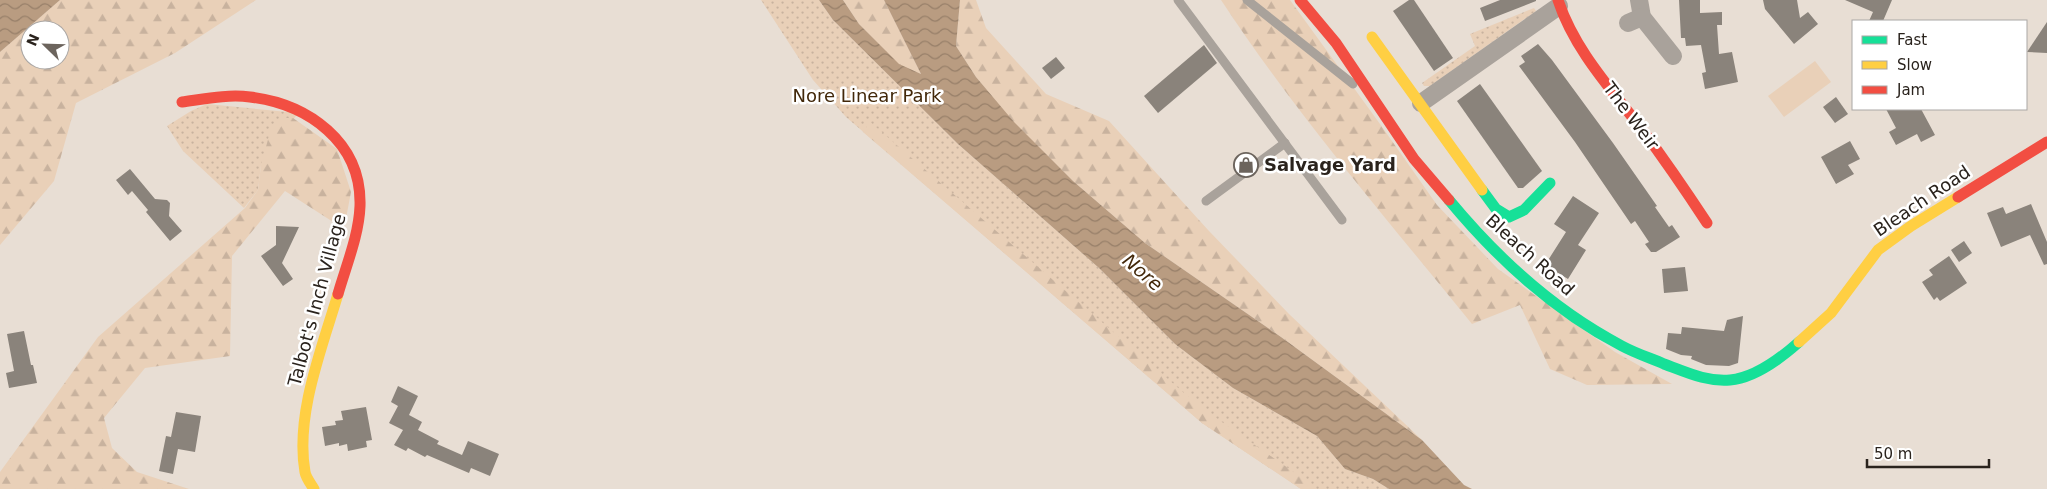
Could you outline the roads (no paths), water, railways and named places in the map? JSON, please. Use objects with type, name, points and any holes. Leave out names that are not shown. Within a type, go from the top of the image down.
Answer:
[{"type":"street","name":"Bleach Road","points":[[1300,0],[1336,43],[1414,159],[1467,222],[1535,288],[1583,323],[1622,346],[1703,379],[1731,380],[1757,372],[1791,349],[1831,314],[1878,250],[1910,226],[2047,142]]},
{"type":"street","name":"The Weir","points":[[1421,104],[1559,3],[1570,29],[1594,66],[1708,223]]},
{"type":"street","points":[[1636,13],[1673,56]]},
{"type":"street","points":[[1372,38],[1496,209],[1510,217],[1524,210],[1550,183]]},
{"type":"street","name":"Talbot's Inch Village","points":[[182,102],[216,97],[250,97],[297,109],[316,121],[343,145],[357,175],[360,206],[355,234],[309,395],[304,431],[305,474],[314,489]]},
{"type":"lane","points":[[1178,0],[1342,220]]},
{"type":"lane","points":[[1247,0],[1375,101]]},
{"type":"lane","points":[[1206,201],[1284,143]]},
{"type":"water","points":[[0,0],[60,0],[37,20],[20,20],[20,35],[0,52]]},
{"type":"water","name":"Nore","points":[[819,0],[843,0],[859,24],[899,64],[921,74],[884,0],[960,0],[956,46],[976,77],[1014,122],[1073,181],[1145,243],[1281,337],[1422,440],[1464,485],[1472,489],[1389,489],[1373,479],[1345,469],[1317,436],[1233,388],[1175,344],[1099,268],[958,144],[833,20]]},
{"type":"place","name":"Salvage Yard","points":[[1246,165]]},
{"type":"park label","name":"Nore Linear Park","points":[[867,96]]}]
